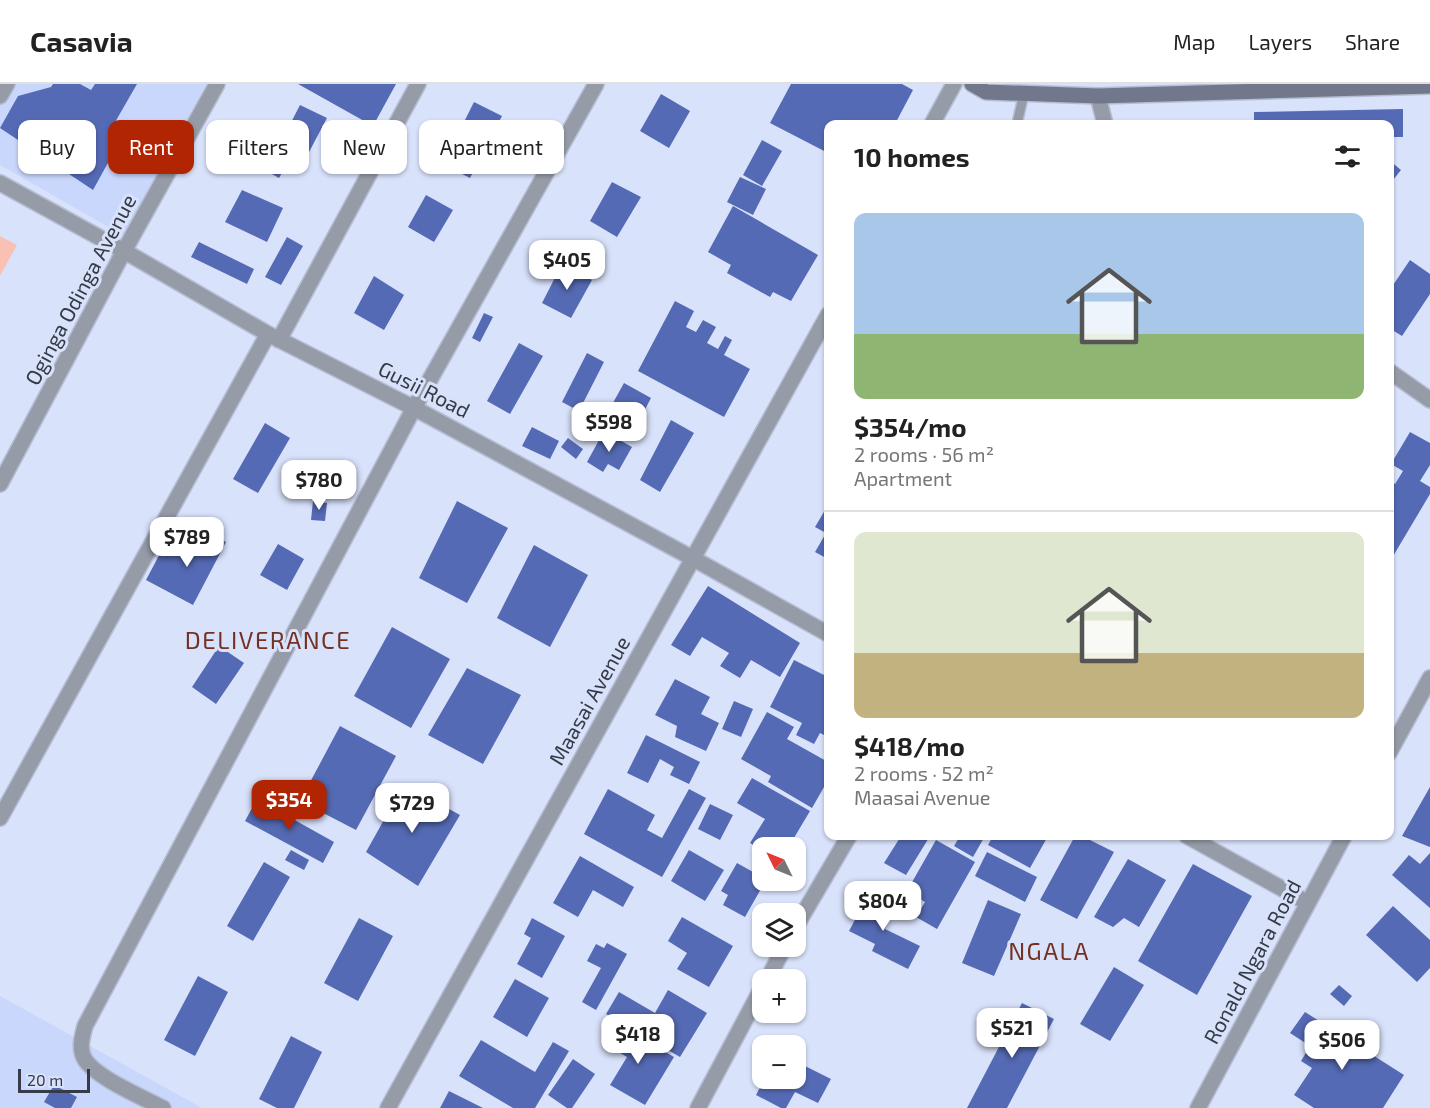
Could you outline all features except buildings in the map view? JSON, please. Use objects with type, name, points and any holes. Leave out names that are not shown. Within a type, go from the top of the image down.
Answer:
[{"type":"street","points":[[0,96],[7,84]]},
{"type":"street","name":"Oginga Odinga Avenue","points":[[0,484],[124,251],[217,84]]},
{"type":"street","points":[[0,818],[418,84]]},
{"type":"street","points":[[163,1108],[99,1074],[84,1059],[81,1043],[85,1026],[414,408],[596,84]]},
{"type":"street","points":[[934,120],[954,84]]},
{"type":"street","points":[[972,84],[986,92],[1098,96],[1430,86]]},
{"type":"street","points":[[1098,96],[1104,120]]},
{"type":"street","name":"Gusii Road","points":[[0,183],[273,337],[414,408],[824,632]]},
{"type":"street","name":"Maasai Avenue","points":[[388,1108],[824,322]]},
{"type":"street","points":[[1394,375],[1430,400]]},
{"type":"street","points":[[1394,744],[1430,678]]},
{"type":"street","points":[[806,909],[847,840]]},
{"type":"street","points":[[1194,840],[1308,903]]},
{"type":"street","name":"Ronald Ngara Road","points":[[1198,1108],[1342,840]]},
{"type":"street","points":[[698,1108],[752,1007]]},
{"type":"lane","points":[[1018,120],[1024,93]]},
{"type":"shaded area","points":[[0,84],[206,84],[187,120],[108,120],[108,174],[157,174],[124,236],[0,165]]},
{"type":"shaded area","points":[[0,236],[17,245],[0,276]]},
{"type":"shaded area","points":[[0,996],[202,1108],[0,1108]]},
{"type":"district","name":"DELIVERANCE","points":[[268,641]]},
{"type":"district","name":"NGALA","points":[[1049,952]]}]
